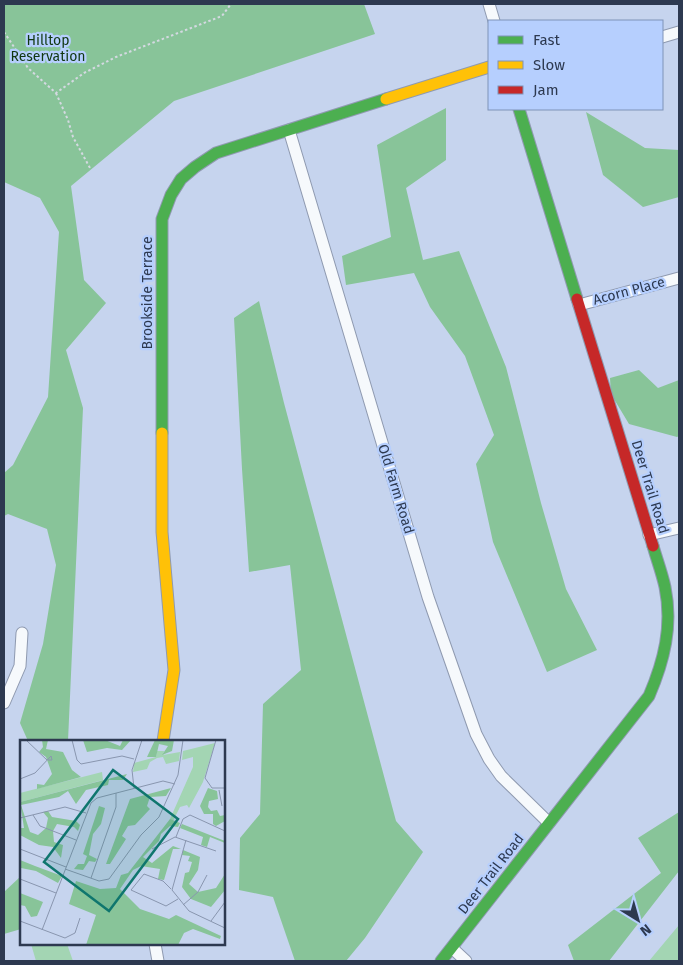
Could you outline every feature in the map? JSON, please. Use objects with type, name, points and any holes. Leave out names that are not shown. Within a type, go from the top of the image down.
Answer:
[{"type":"street","points":[[489,4],[494,20]]},
{"type":"street","points":[[663,37],[679,32]]},
{"type":"street","name":"Brookside Terrace","points":[[163,740],[174,670],[162,532],[162,219],[168,198],[178,180],[195,166],[216,153],[488,67]]},
{"type":"street","name":"Deer Trail Road","points":[[441,961],[649,696],[663,663],[668,632],[668,601],[665,586],[519,110]]},
{"type":"street","name":"Old Farm Road","points":[[289,130],[428,597],[476,734],[489,759],[502,776],[549,823]]},
{"type":"street","name":"Acorn Place","points":[[579,305],[679,278]]},
{"type":"street","points":[[650,535],[679,528]]},
{"type":"street","points":[[4,703],[20,666],[22,633]]},
{"type":"street","points":[[155,945],[158,961]]},
{"type":"street","points":[[452,948],[466,961]]},
{"type":"path","points":[[56,93],[84,73],[116,57],[222,16],[231,4]]},
{"type":"path","points":[[4,32],[28,68],[56,93],[73,137],[90,168]]},
{"type":"green space","name":"Hilltop Reservation","points":[[4,4],[364,4],[375,34],[174,101],[71,186],[84,280],[106,303],[66,350],[83,408],[68,740],[28,740],[20,723],[43,644],[56,565],[47,529],[8,514],[4,516],[4,473],[13,465],[48,397],[59,232],[40,198],[4,182]]},
{"type":"green space","points":[[446,108],[446,160],[406,188],[423,260],[459,251],[506,367],[541,503],[566,589],[597,650],[547,672],[493,542],[476,464],[494,435],[465,356],[430,307],[414,273],[346,285],[342,256],[391,237],[377,145]]},
{"type":"green space","points":[[586,112],[645,148],[679,150],[679,197],[643,207],[603,175]]},
{"type":"green space","points":[[259,301],[284,403],[396,821],[423,852],[365,938],[346,961],[295,961],[273,897],[239,890],[240,838],[260,814],[263,704],[301,670],[290,565],[249,572],[234,318]]},
{"type":"green space","points":[[639,370],[658,388],[679,380],[679,436],[629,424],[611,394],[610,378]]},
{"type":"green space","points":[[679,812],[679,871],[609,961],[574,961],[568,945],[661,873],[638,838]]},
{"type":"green space","points":[[20,877],[20,929],[4,934],[4,892]]},
{"type":"green space","points":[[679,925],[679,961],[649,961]]},
{"type":"green space","points":[[31,945],[67,945],[73,961],[36,961]]},
{"type":"traffic: fast","points":[[162,433],[162,219],[171,195],[181,179],[216,153],[386,99]]},
{"type":"traffic: fast","points":[[519,110],[577,299]]},
{"type":"traffic: fast","points":[[441,961],[649,696],[663,656],[668,616],[665,587],[653,546]]},
{"type":"traffic: slow","points":[[386,99],[488,67]]},
{"type":"traffic: slow","points":[[162,433],[162,532],[174,670],[163,740]]},
{"type":"traffic: jam","points":[[577,299],[653,546]]}]
